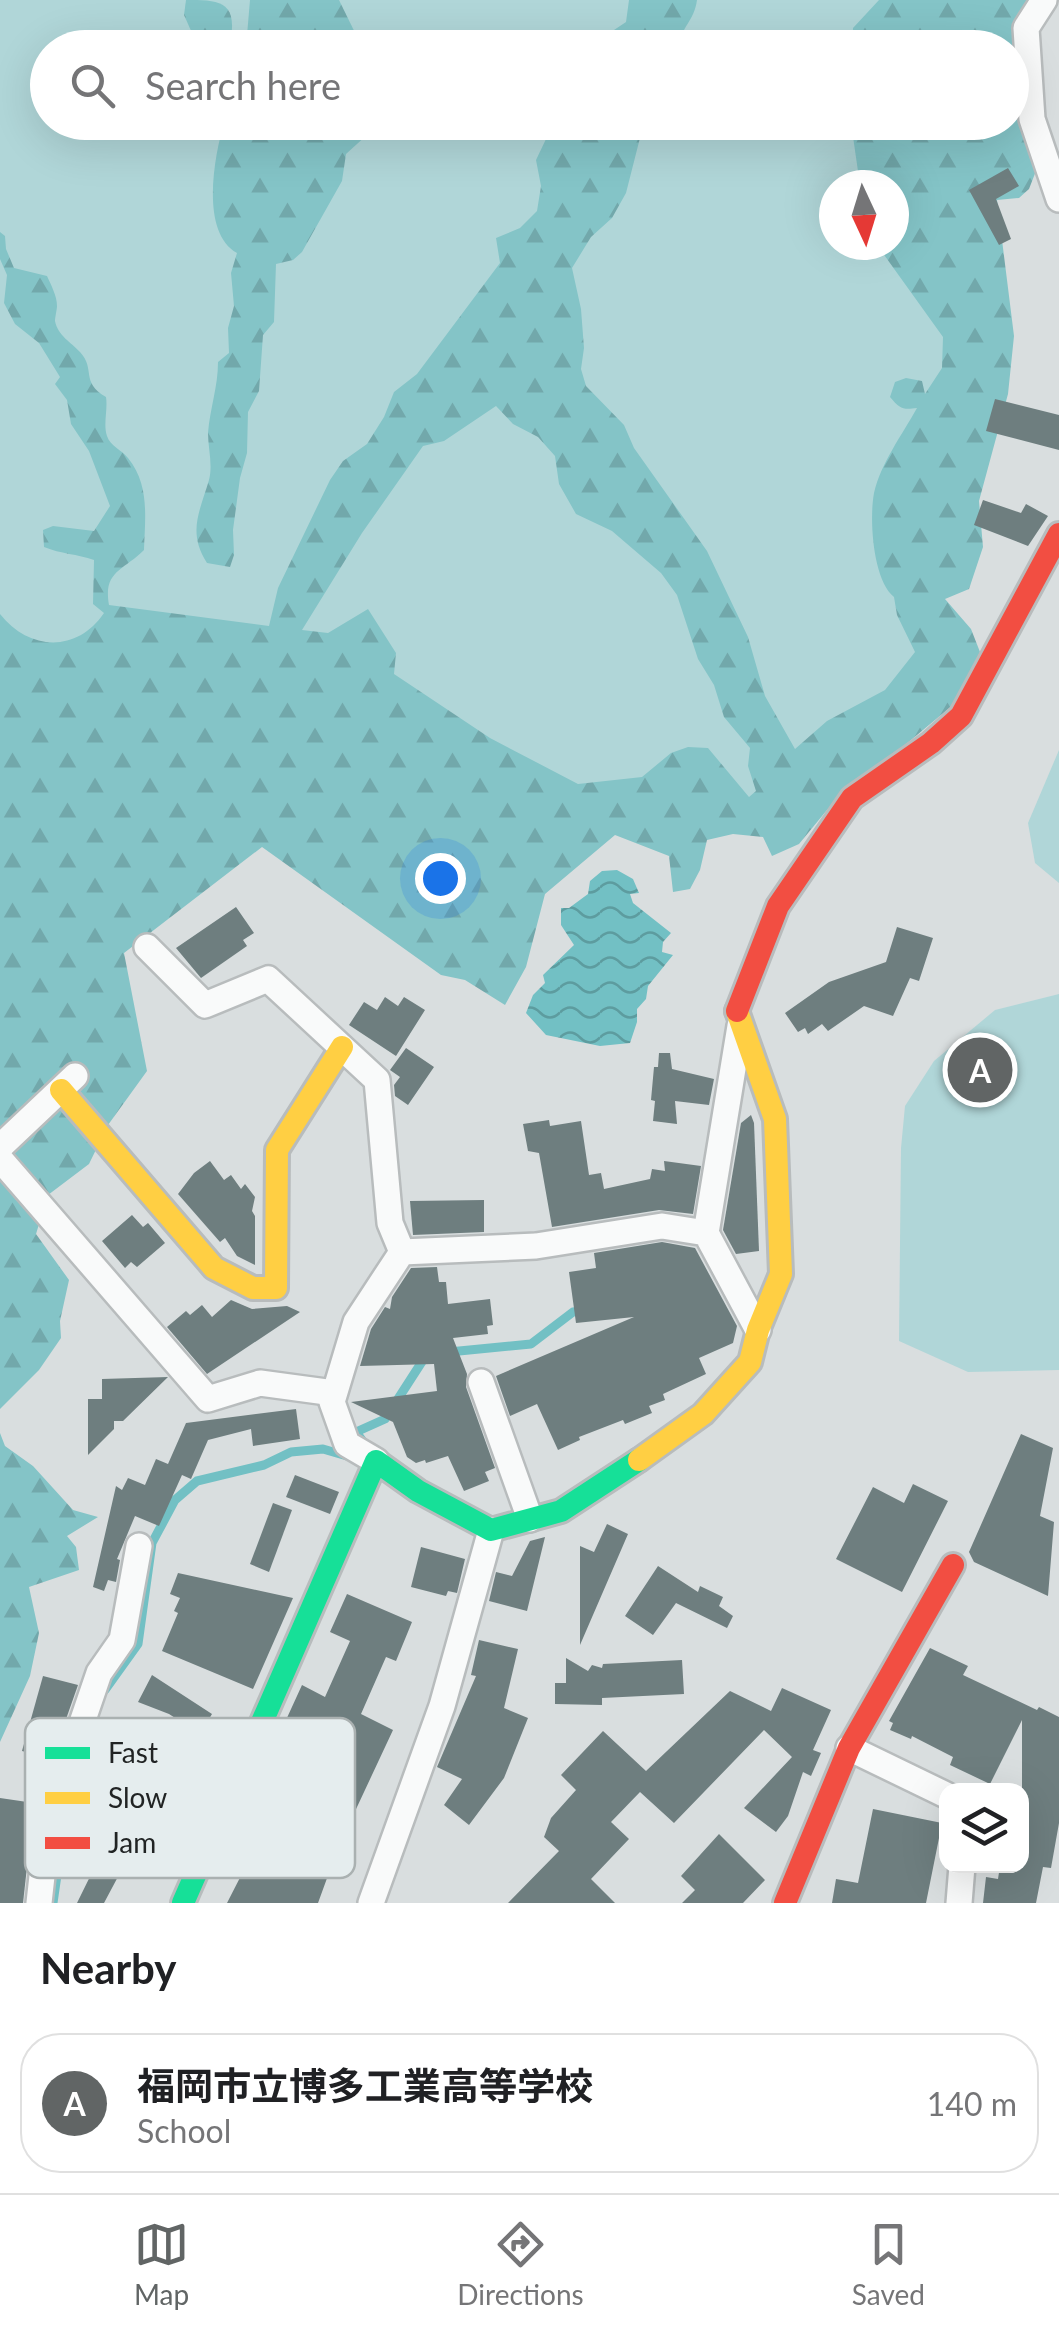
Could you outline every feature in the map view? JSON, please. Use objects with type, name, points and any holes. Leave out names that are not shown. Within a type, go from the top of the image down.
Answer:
[{"type":"street","points":[[1026,30],[1044,0]]},
{"type":"street","points":[[1029,74],[1032,119],[1059,199]]},
{"type":"street","points":[[402,1252],[356,1322],[332,1402],[347,1444],[418,1491],[491,1530],[561,1511],[703,1414],[750,1362],[758,1330],[781,1274],[775,1119],[736,1013],[778,906],[852,798],[931,743],[961,716],[1059,534]]},
{"type":"street","points":[[148,947],[206,1005],[268,979],[378,1080],[390,1223],[402,1252]]},
{"type":"street","points":[[740,1026],[708,1236],[758,1330]]},
{"type":"street","points":[[0,1147],[68,1083],[214,1268],[253,1288],[276,1288],[277,1150],[342,1047]]},
{"type":"street","points":[[0,1159],[208,1399],[260,1383],[334,1393]]},
{"type":"street","points":[[402,1252],[536,1246],[662,1226],[708,1236]]},
{"type":"street","points":[[481,1382],[530,1519]]},
{"type":"street","points":[[264,1718],[376,1460]]},
{"type":"street","points":[[371,1903],[442,1706],[491,1530]]},
{"type":"street","points":[[84,1718],[99,1673],[122,1640],[139,1546]]},
{"type":"street","points":[[785,1903],[849,1748],[953,1564]]},
{"type":"street","points":[[849,1748],[939,1792]]},
{"type":"street","points":[[959,1903],[961,1873]]},
{"type":"street","points":[[39,1903],[42,1878]]},
{"type":"street","points":[[183,1903],[194,1878]]},
{"type":"shaded area","points":[[0,0],[929,0],[919,30],[30,30],[30,140],[926,140],[987,292],[934,666],[771,809],[574,822],[0,707]]},
{"type":"shaded area","points":[[1059,750],[1059,883],[1035,863],[1028,823]]},
{"type":"shaded area","points":[[1059,994],[1059,1370],[968,1372],[899,1341],[905,1106],[934,1061],[995,1010]]},
{"type":"green space","points":[[186,0],[215,2],[228,9],[232,30],[191,30],[184,15]]},
{"type":"green space","points":[[250,0],[339,0],[354,30],[247,30]]},
{"type":"green space","points":[[629,0],[697,0],[684,30],[614,30],[626,22]]},
{"type":"green space","points":[[879,0],[1047,0],[1038,21],[1048,140],[1029,189],[1019,198],[997,200],[1014,336],[1008,394],[979,501],[983,547],[969,589],[945,599],[971,629],[980,652],[959,700],[827,810],[799,844],[772,856],[763,837],[733,834],[707,840],[700,870],[690,889],[673,892],[669,856],[615,835],[545,894],[526,967],[505,1005],[465,980],[441,975],[262,847],[124,953],[147,1071],[108,1125],[89,1164],[48,1195],[36,1234],[69,1280],[60,1321],[61,1338],[39,1370],[0,1409],[0,614],[25,635],[53,642],[67,641],[93,626],[104,613],[93,604],[94,560],[44,547],[43,530],[53,526],[94,531],[110,506],[89,451],[71,424],[67,400],[55,384],[60,377],[39,343],[15,324],[4,303],[7,275],[0,259],[0,232],[5,236],[14,268],[47,276],[57,302],[57,326],[85,358],[93,386],[106,397],[107,436],[128,458],[140,479],[145,502],[144,550],[112,578],[109,605],[269,626],[278,588],[330,480],[343,461],[367,444],[394,392],[417,374],[500,263],[496,238],[520,228],[537,211],[541,186],[536,160],[546,140],[639,140],[626,193],[612,218],[591,237],[572,268],[581,309],[581,369],[586,386],[624,425],[634,448],[707,551],[748,637],[765,696],[795,749],[827,721],[885,690],[915,652],[877,564],[874,493],[892,449],[917,408],[902,408],[890,397],[895,382],[906,378],[922,381],[925,394],[942,368],[943,337],[888,260],[909,260],[909,170],[858,170],[853,140],[1029,140],[1029,30],[853,28]],"holes":[[[496,406],[513,424],[538,437],[555,456],[559,484],[576,514],[612,531],[661,573],[677,595],[698,659],[714,685],[724,717],[750,748],[748,766],[756,791],[749,797],[708,748],[688,747],[671,753],[642,777],[578,784],[490,738],[394,674],[396,653],[368,609],[328,633],[302,630],[362,533],[423,446],[444,441]]]},
{"type":"green space","points":[[220,140],[361,140],[346,154],[342,181],[302,252],[293,260],[276,264],[274,322],[263,335],[259,391],[248,412],[247,453],[240,478],[230,567],[207,563],[196,531],[210,474],[208,433],[218,362],[229,353],[228,328],[234,306],[231,273],[237,253],[225,243],[214,212]]},
{"type":"green space","points":[[0,1433],[5,1446],[33,1466],[73,1510],[98,1517],[67,1536],[76,1547],[79,1570],[29,1587],[39,1633],[30,1676],[0,1742]]},
{"type":"water","points":[[617,870],[633,879],[639,893],[630,894],[633,903],[671,933],[663,942],[662,952],[673,955],[648,986],[646,999],[637,1009],[630,1043],[600,1046],[546,1035],[526,1013],[533,995],[545,983],[543,975],[574,945],[561,925],[561,908],[569,908],[588,894],[590,881],[602,871]]},
{"type":"building","points":[[1008,168],[1019,186],[996,199],[1011,239],[999,245],[969,190]]},
{"type":"building","points":[[995,399],[1059,415],[1059,450],[986,431]]},
{"type":"building","points":[[983,500],[1021,513],[1026,504],[1048,516],[1028,546],[974,525]]},
{"type":"building","points":[[236,907],[254,933],[243,940],[247,946],[201,978],[176,948]]},
{"type":"building","points":[[897,927],[933,938],[919,981],[910,978],[893,1016],[864,1006],[828,1031],[822,1024],[808,1034],[805,1028],[798,1032],[785,1013],[829,982],[886,962]]},
{"type":"building","points":[[385,997],[398,1006],[404,997],[425,1010],[396,1056],[349,1025],[364,1002],[377,1010]]},
{"type":"building","points":[[406,1048],[434,1067],[408,1105],[395,1096],[394,1085],[400,1077],[390,1070]]},
{"type":"building","points":[[659,1053],[670,1053],[672,1069],[714,1079],[709,1105],[675,1101],[677,1124],[653,1121],[655,1101],[651,1100]]},
{"type":"building","points":[[751,1115],[759,1251],[736,1254],[723,1230],[741,1123]]},
{"type":"building","points":[[549,1120],[550,1126],[581,1121],[589,1175],[601,1173],[604,1189],[650,1179],[652,1169],[665,1171],[664,1161],[701,1166],[693,1214],[659,1210],[552,1227],[539,1153],[528,1151],[523,1124]]},
{"type":"building","points":[[210,1161],[224,1180],[231,1175],[241,1189],[245,1184],[255,1197],[255,1265],[237,1256],[225,1238],[220,1242],[178,1194],[194,1173]]},
{"type":"building","points":[[484,1200],[484,1232],[413,1235],[410,1201]]},
{"type":"building","points":[[132,1215],[143,1227],[148,1223],[165,1243],[137,1267],[131,1262],[125,1268],[102,1241]]},
{"type":"building","points":[[662,1242],[695,1248],[737,1326],[733,1343],[699,1358],[706,1374],[663,1394],[665,1400],[649,1406],[652,1413],[579,1437],[580,1440],[558,1450],[537,1404],[510,1416],[496,1376],[634,1317],[576,1323],[569,1272],[596,1268],[594,1253]]},
{"type":"building","points":[[437,1267],[439,1282],[446,1282],[448,1304],[490,1299],[493,1325],[487,1326],[488,1334],[453,1338],[495,1468],[485,1472],[489,1481],[464,1491],[448,1456],[416,1463],[407,1457],[393,1422],[351,1402],[437,1391],[434,1364],[360,1366],[371,1329],[385,1307],[390,1309],[392,1297],[411,1268]]},
{"type":"building","points":[[231,1300],[252,1309],[287,1306],[300,1312],[207,1374],[167,1327],[186,1311],[190,1315],[202,1305],[212,1317]]},
{"type":"building","points":[[168,1377],[123,1421],[114,1421],[114,1429],[88,1455],[88,1399],[102,1399],[102,1379]]},
{"type":"building","points":[[296,1409],[300,1439],[253,1446],[251,1429],[208,1440],[191,1479],[182,1475],[159,1526],[135,1516],[117,1559],[120,1560],[116,1582],[108,1580],[104,1591],[93,1587],[116,1486],[122,1490],[128,1478],[145,1485],[156,1459],[168,1464],[186,1423]]},
{"type":"building","points":[[1021,1434],[1053,1448],[1040,1516],[1054,1522],[1048,1596],[974,1562],[969,1552]]},
{"type":"building","points":[[295,1475],[339,1492],[330,1514],[286,1497]]},
{"type":"building","points":[[913,1484],[948,1501],[902,1592],[836,1559],[873,1487],[904,1503]]},
{"type":"building","points":[[273,1503],[292,1510],[269,1572],[250,1564]]},
{"type":"building","points":[[607,1524],[628,1534],[580,1645],[580,1546],[594,1552]]},
{"type":"building","points":[[545,1537],[527,1611],[489,1601],[496,1572],[512,1576],[530,1541]]},
{"type":"building","points":[[421,1547],[465,1559],[457,1593],[448,1591],[446,1596],[411,1587]]},
{"type":"building","points":[[658,1566],[698,1592],[700,1586],[723,1597],[719,1606],[733,1616],[727,1628],[676,1603],[653,1635],[625,1616]]},
{"type":"building","points":[[178,1573],[293,1598],[253,1689],[162,1651],[178,1613],[174,1611],[180,1598],[170,1594]]},
{"type":"building","points":[[347,1594],[412,1622],[396,1661],[386,1657],[361,1714],[393,1730],[355,1811],[355,1718],[287,1718],[302,1685],[325,1697],[350,1641],[330,1632]]},
{"type":"building","points":[[479,1640],[518,1649],[504,1708],[528,1718],[504,1778],[469,1825],[444,1805],[462,1779],[437,1767],[476,1676],[471,1675]]},
{"type":"building","points":[[930,1648],[968,1666],[963,1675],[1059,1717],[1059,1823],[1051,1868],[1043,1867],[1036,1903],[983,1903],[986,1877],[998,1879],[999,1873],[1029,1873],[1029,1783],[1022,1783],[1022,1720],[990,1783],[950,1765],[953,1757],[912,1736],[911,1739],[890,1730],[893,1723],[889,1721]]},
{"type":"building","points":[[566,1658],[588,1671],[592,1665],[602,1668],[603,1664],[682,1660],[684,1694],[602,1698],[602,1705],[555,1704],[555,1683],[566,1683]]},
{"type":"building","points":[[152,1675],[212,1714],[210,1718],[175,1718],[138,1702]]},
{"type":"building","points":[[43,1676],[78,1685],[66,1718],[31,1718]]},
{"type":"building","points":[[782,1688],[831,1710],[813,1750],[821,1753],[811,1776],[803,1772],[788,1816],[776,1832],[744,1808],[792,1757],[764,1730],[674,1823],[640,1792],[611,1822],[629,1839],[591,1879],[615,1903],[508,1903],[559,1851],[544,1837],[551,1818],[576,1790],[561,1775],[603,1731],[646,1771],[730,1691],[771,1711]]},
{"type":"building","points":[[0,1798],[25,1802],[26,1878],[23,1903],[0,1903]]},
{"type":"building","points":[[873,1809],[939,1822],[926,1903],[832,1903],[836,1879],[858,1883]]},
{"type":"building","points":[[719,1834],[765,1880],[743,1903],[682,1903],[695,1890],[681,1876]]},
{"type":"building","points":[[89,1878],[117,1878],[104,1903],[77,1903]]},
{"type":"building","points":[[240,1878],[327,1878],[318,1903],[227,1903]]},
{"type":"waterway","points":[[449,1352],[531,1344],[573,1312],[582,1311]]},
{"type":"waterway","points":[[364,1443],[356,1432],[385,1419],[425,1357]]},
{"type":"waterway","points":[[105,1690],[138,1644],[152,1543],[175,1500],[197,1481],[264,1465],[291,1452],[323,1449],[347,1456]]},
{"type":"waterway","points":[[53,1903],[57,1878]]},
{"type":"traffic: fast","points":[[264,1718],[376,1461],[418,1491],[491,1530],[561,1511],[639,1460]]},
{"type":"traffic: fast","points":[[183,1903],[194,1878]]},
{"type":"traffic: slow","points":[[639,1460],[703,1414],[750,1362],[758,1330],[781,1274],[775,1119],[737,1011]]},
{"type":"traffic: slow","points":[[61,1090],[214,1268],[253,1288],[276,1288],[277,1150],[342,1047]]},
{"type":"traffic: jam","points":[[737,1011],[778,906],[852,798],[931,743],[961,716],[1059,534]]},
{"type":"traffic: jam","points":[[785,1903],[849,1748],[953,1565]]},
{"type":"place","name":"福岡市立博多工業高等学校","points":[[980,1070]]}]
